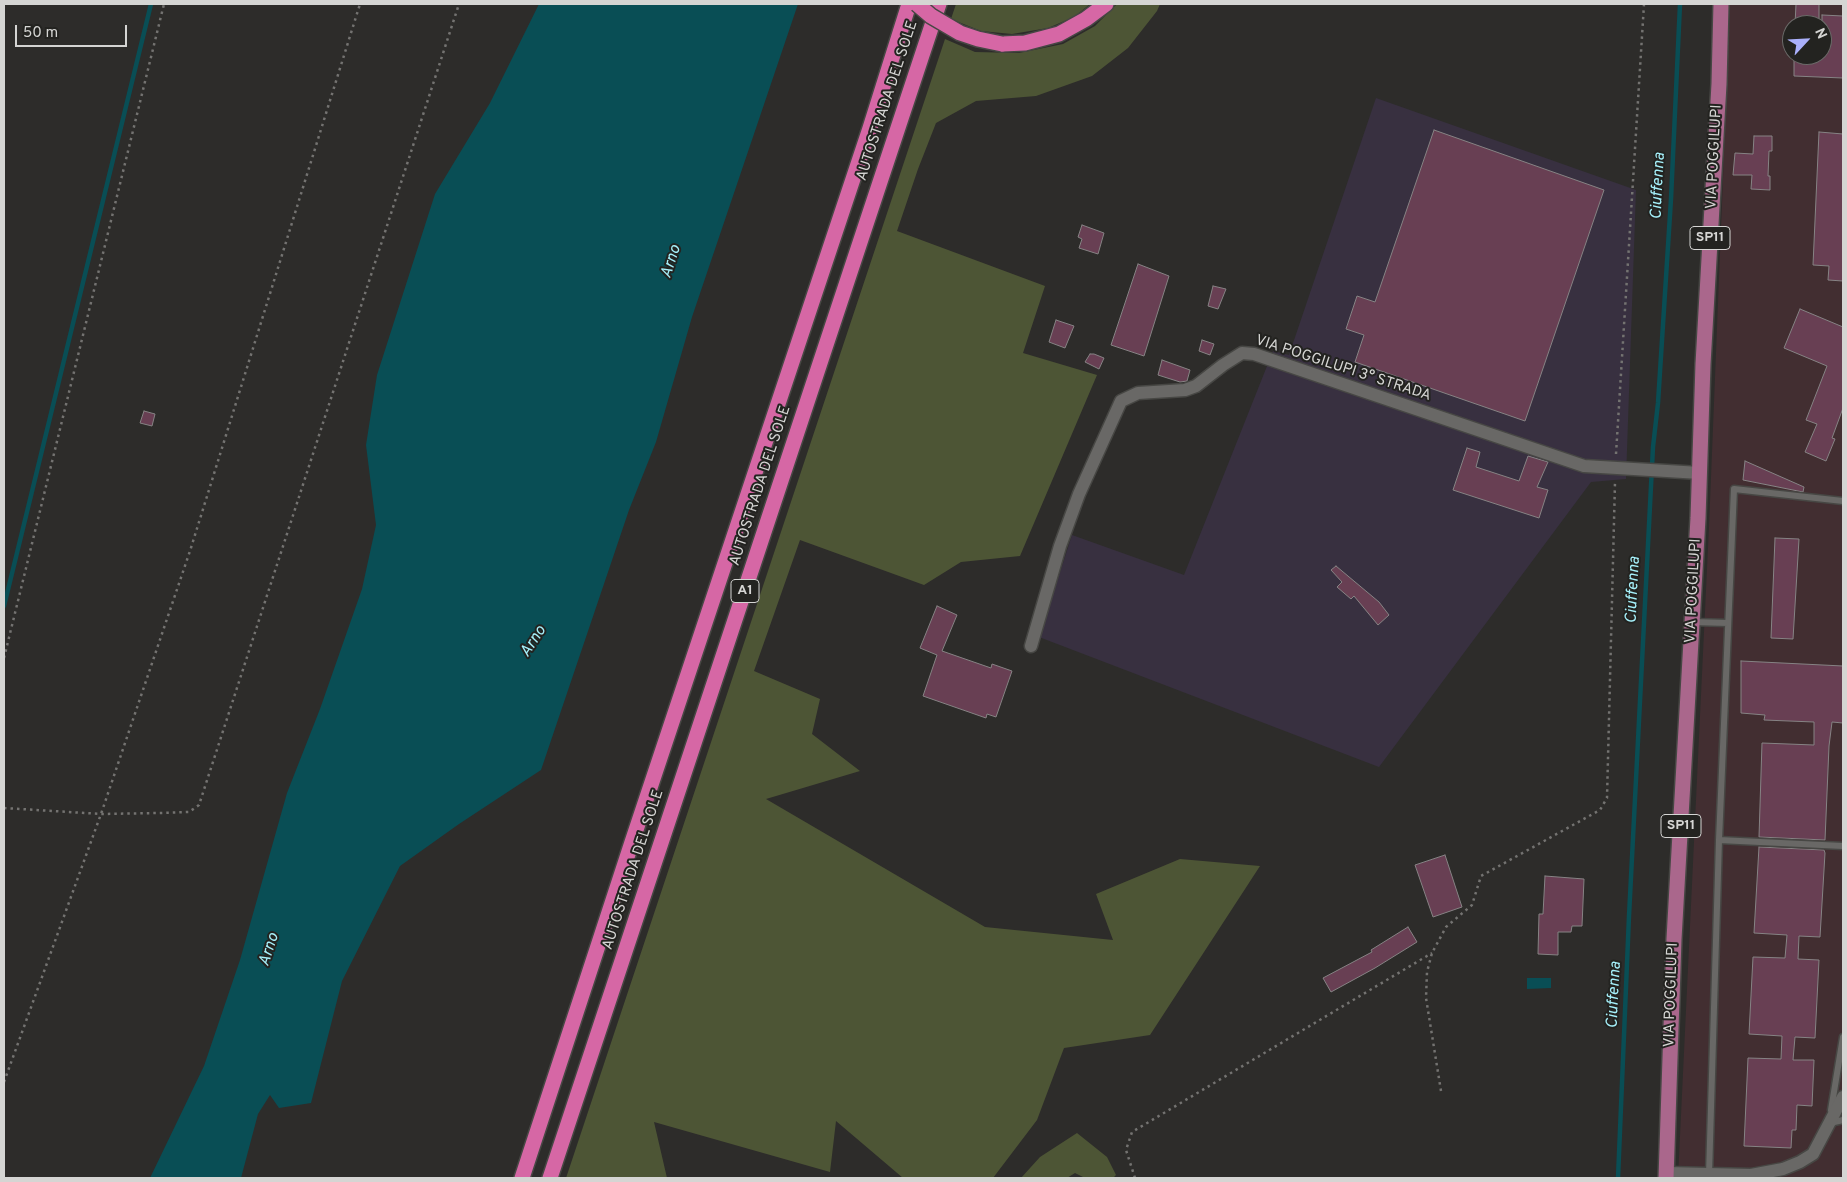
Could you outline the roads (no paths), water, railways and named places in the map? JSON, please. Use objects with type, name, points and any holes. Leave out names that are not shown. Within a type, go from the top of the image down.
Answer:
[{"type":"highway","name":"AUTOSTRADA DEL SOLE","points":[[522,1178],[870,128],[909,4]]},
{"type":"highway","points":[[917,4],[931,16],[960,33],[1002,44],[1025,43],[1059,34],[1080,23],[1106,4]]},
{"type":"highway","name":"AUTOSTRADA DEL SOLE","points":[[550,1178],[939,4]]},
{"type":"main road","name":"VIA POGGILUPI","points":[[1666,1176],[1674,939],[1693,622],[1703,364],[1721,4]]},
{"type":"street","name":"VIA POGGILUPI 3° STRADA","points":[[1031,646],[1060,546],[1079,494],[1121,401],[1138,393],[1185,390],[1196,386],[1242,353],[1254,354],[1584,466],[1700,473]]},
{"type":"street","points":[[1666,1176],[1751,1175],[1800,1162],[1812,1154],[1843,1098]]},
{"type":"lane","points":[[1710,1176],[1719,840],[1734,489],[1843,501]]},
{"type":"lane","points":[[1693,622],[1728,623]]},
{"type":"lane","points":[[1719,840],[1843,846]]},
{"type":"lane","points":[[1843,1038],[1830,1123],[1843,1120]]},
{"type":"water","name":"Arno","points":[[539,4],[798,4],[692,317],[656,442],[629,510],[541,770],[459,824],[400,866],[342,981],[311,1103],[279,1108],[270,1095],[258,1114],[241,1178],[150,1178],[204,1066],[240,960],[287,793],[320,709],[362,589],[376,525],[366,445],[377,375],[435,194],[490,103]]},
{"type":"water","points":[[1527,978],[1551,978],[1551,988],[1527,989]]},
{"type":"waterway","points":[[4,606],[151,4]]},
{"type":"waterway","name":"Ciuffenna","points":[[1618,1178],[1629,916],[1653,447],[1658,403],[1671,199],[1680,4]]}]
